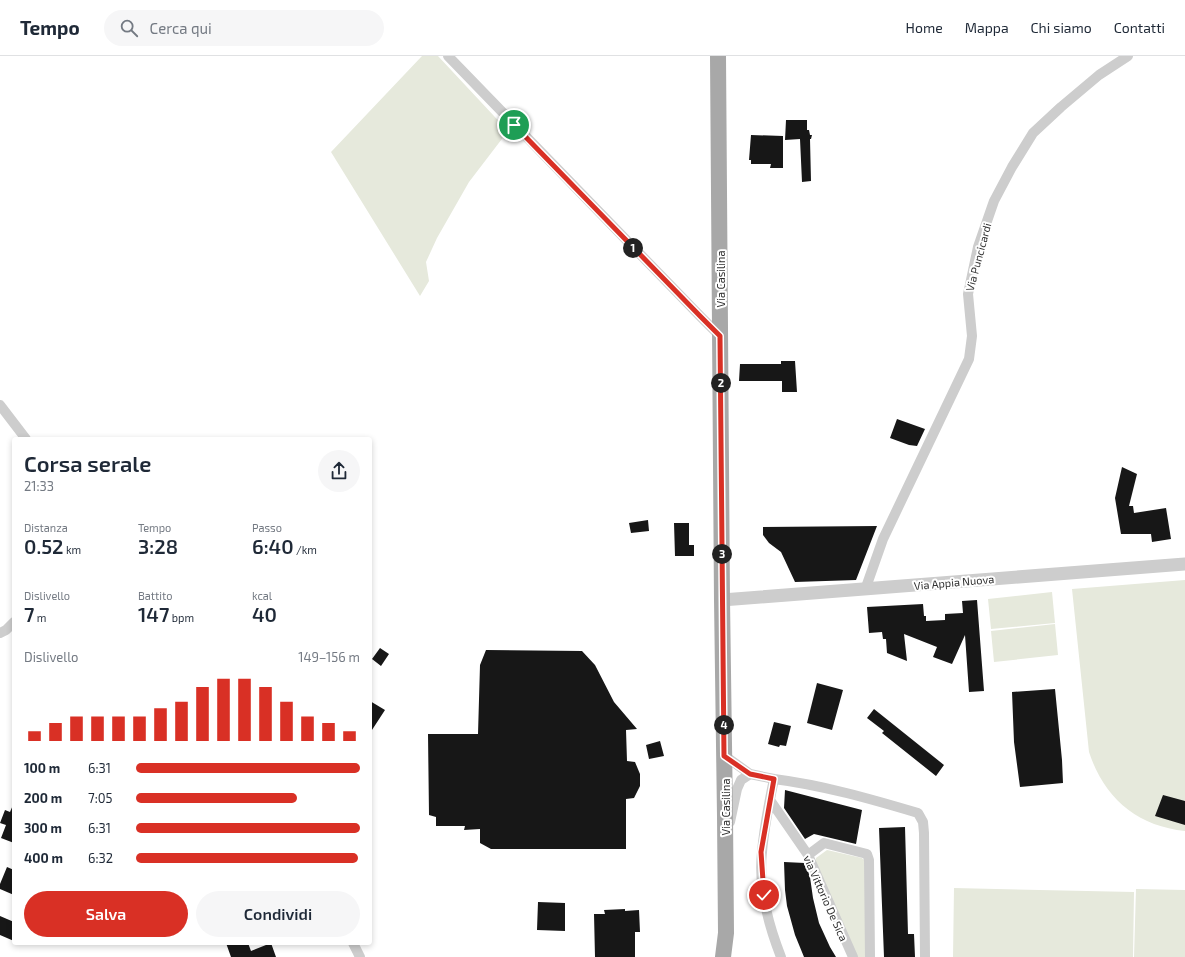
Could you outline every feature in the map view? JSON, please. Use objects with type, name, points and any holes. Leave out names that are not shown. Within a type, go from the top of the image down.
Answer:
[{"type":"main road","name":"Via Casilina","points":[[718,56],[726,933],[723,957]]},
{"type":"main road","name":"Via Casilina","points":[[726,933],[733,957]]},
{"type":"street","points":[[448,56],[590,205],[720,336]]},
{"type":"street","name":"Via Puncicardi","points":[[866,590],[883,538],[968,359],[972,336],[968,294],[978,247],[994,201],[1012,166],[1033,133],[1060,107],[1099,74],[1128,56]]},
{"type":"street","points":[[0,405],[24,437]]},
{"type":"street","name":"Via Appia Nuova","points":[[722,600],[1185,564]]},
{"type":"street","points":[[0,633],[12,624]]},
{"type":"street","points":[[724,756],[750,774],[822,788],[918,813],[923,822],[924,833],[925,957]]},
{"type":"street","points":[[725,845],[737,789],[741,780],[750,774]]},
{"type":"street","points":[[774,779],[761,852],[762,879],[771,929],[782,957]]},
{"type":"street","name":"via Vittorio De Sica","points":[[770,800],[808,855],[853,957]]},
{"type":"street","points":[[808,855],[824,843],[867,854],[869,860],[870,957]]},
{"type":"street","points":[[354,945],[360,957]]},
{"type":"shaded area","points":[[422,56],[438,56],[508,131],[469,182],[437,238],[426,262],[429,281],[420,296],[331,152]]},
{"type":"shaded area","points":[[1185,580],[1185,831],[1152,823],[1137,816],[1113,796],[1095,768],[1089,752],[1072,589]]},
{"type":"shaded area","points":[[1052,592],[1055,623],[991,629],[988,599]]},
{"type":"shaded area","points":[[1055,624],[1058,655],[994,662],[991,631]]},
{"type":"shaded area","points":[[827,850],[862,858],[865,861],[866,957],[856,957],[815,864],[816,858]]},
{"type":"shaded area","points":[[954,888],[1134,892],[1133,957],[953,957]]},
{"type":"shaded area","points":[[1136,889],[1185,890],[1185,957],[1134,957]]},
{"type":"building","points":[[786,120],[807,120],[807,130],[809,130],[810,135],[812,135],[810,139],[811,181],[802,182],[800,139],[785,140]]},
{"type":"building","points":[[751,135],[783,136],[783,168],[770,168],[771,164],[751,164],[751,160],[749,160]]},
{"type":"building","points":[[781,361],[795,361],[797,392],[782,392],[782,381],[739,381],[740,364],[781,364]]},
{"type":"building","points":[[897,419],[925,429],[917,446],[909,445],[890,438]]},
{"type":"building","points":[[1122,467],[1137,474],[1129,506],[1133,506],[1134,513],[1166,508],[1171,539],[1152,542],[1151,534],[1121,534],[1115,498]]},
{"type":"building","points":[[648,520],[649,531],[631,533],[629,523]]},
{"type":"building","points":[[674,523],[689,523],[689,545],[694,545],[694,556],[675,556]]},
{"type":"building","points":[[877,526],[856,580],[795,582],[781,552],[769,543],[763,535],[763,527]]},
{"type":"building","points":[[977,600],[984,691],[969,692],[965,635],[952,664],[933,657],[937,647],[904,634],[907,661],[887,653],[886,639],[883,639],[882,632],[869,633],[867,607],[923,604],[926,621],[945,620],[945,614],[963,613],[962,601]]},
{"type":"building","points":[[380,648],[389,654],[381,666],[372,659]]},
{"type":"building","points":[[486,650],[582,651],[595,665],[614,702],[637,729],[626,730],[627,761],[635,762],[640,774],[640,786],[634,798],[626,799],[626,849],[491,849],[480,843],[480,829],[464,830],[465,826],[436,826],[436,817],[429,815],[428,734],[478,734],[480,665]]},
{"type":"building","points":[[817,683],[843,690],[832,730],[807,723]]},
{"type":"building","points":[[1055,689],[1063,783],[1020,787],[1014,742],[1012,692]]},
{"type":"building","points":[[372,702],[385,710],[372,730]]},
{"type":"building","points":[[874,709],[944,765],[936,776],[882,733],[884,731],[867,718]]},
{"type":"building","points":[[774,722],[791,726],[786,746],[780,745],[779,747],[768,744]]},
{"type":"building","points":[[660,741],[664,756],[649,759],[646,745]]},
{"type":"building","points":[[785,790],[862,810],[856,844],[814,834],[805,839],[784,808]]},
{"type":"building","points":[[1163,795],[1185,801],[1185,825],[1155,816]]},
{"type":"building","points":[[12,807],[12,842],[1,838],[6,825],[0,823],[5,810],[10,812]]},
{"type":"building","points":[[905,827],[908,934],[914,934],[915,957],[884,957],[879,828]]},
{"type":"building","points":[[784,862],[805,863],[810,877],[819,923],[836,957],[804,957],[795,935],[787,906]]},
{"type":"building","points":[[7,867],[12,869],[12,894],[0,889],[0,884]]},
{"type":"building","points":[[538,902],[565,903],[565,931],[537,930]]},
{"type":"building","points":[[625,909],[625,911],[639,910],[640,932],[635,932],[635,957],[595,957],[594,914],[605,914],[604,910]]},
{"type":"building","points":[[0,916],[12,921],[12,940],[0,935]]},
{"type":"building","points":[[227,945],[249,945],[251,951],[266,945],[272,945],[276,957],[231,957]]},
{"type":"route","points":[[514,125],[720,336],[724,756],[750,774],[774,779],[761,852],[764,895]]}]
